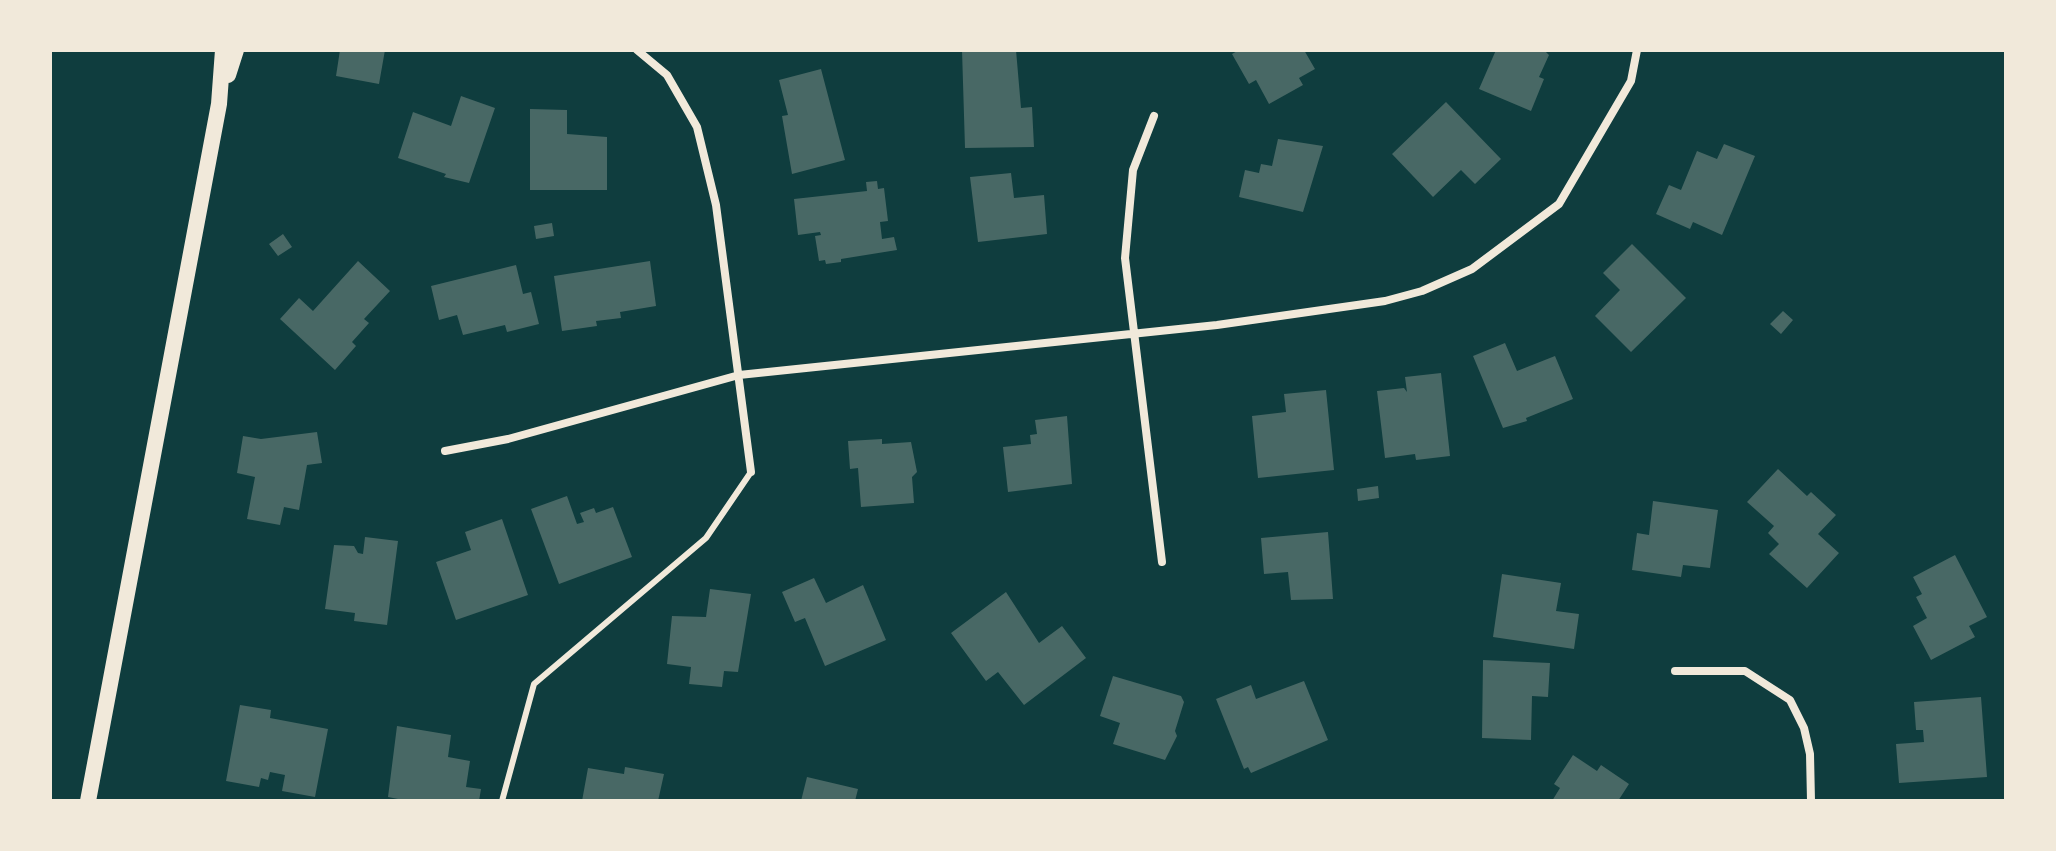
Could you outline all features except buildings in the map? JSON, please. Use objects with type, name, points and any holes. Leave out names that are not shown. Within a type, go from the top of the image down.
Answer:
[{"type":"main road","points":[[88,801],[219,104],[223,50]]},
{"type":"main road","points":[[219,104],[236,50]]},
{"type":"street","points":[[637,50],[667,75],[697,127],[716,205],[751,472]]},
{"type":"street","points":[[445,451],[508,439],[739,375],[1133,335],[1385,301],[1422,291],[1472,269],[1559,204],[1631,81],[1637,50]]},
{"type":"street","points":[[1154,116],[1133,170],[1125,258],[1162,562]]},
{"type":"street","points":[[1675,671],[1745,671],[1790,700],[1804,728],[1810,754],[1811,801]]},
{"type":"lane","points":[[502,801],[534,684],[706,538],[751,472]]}]
